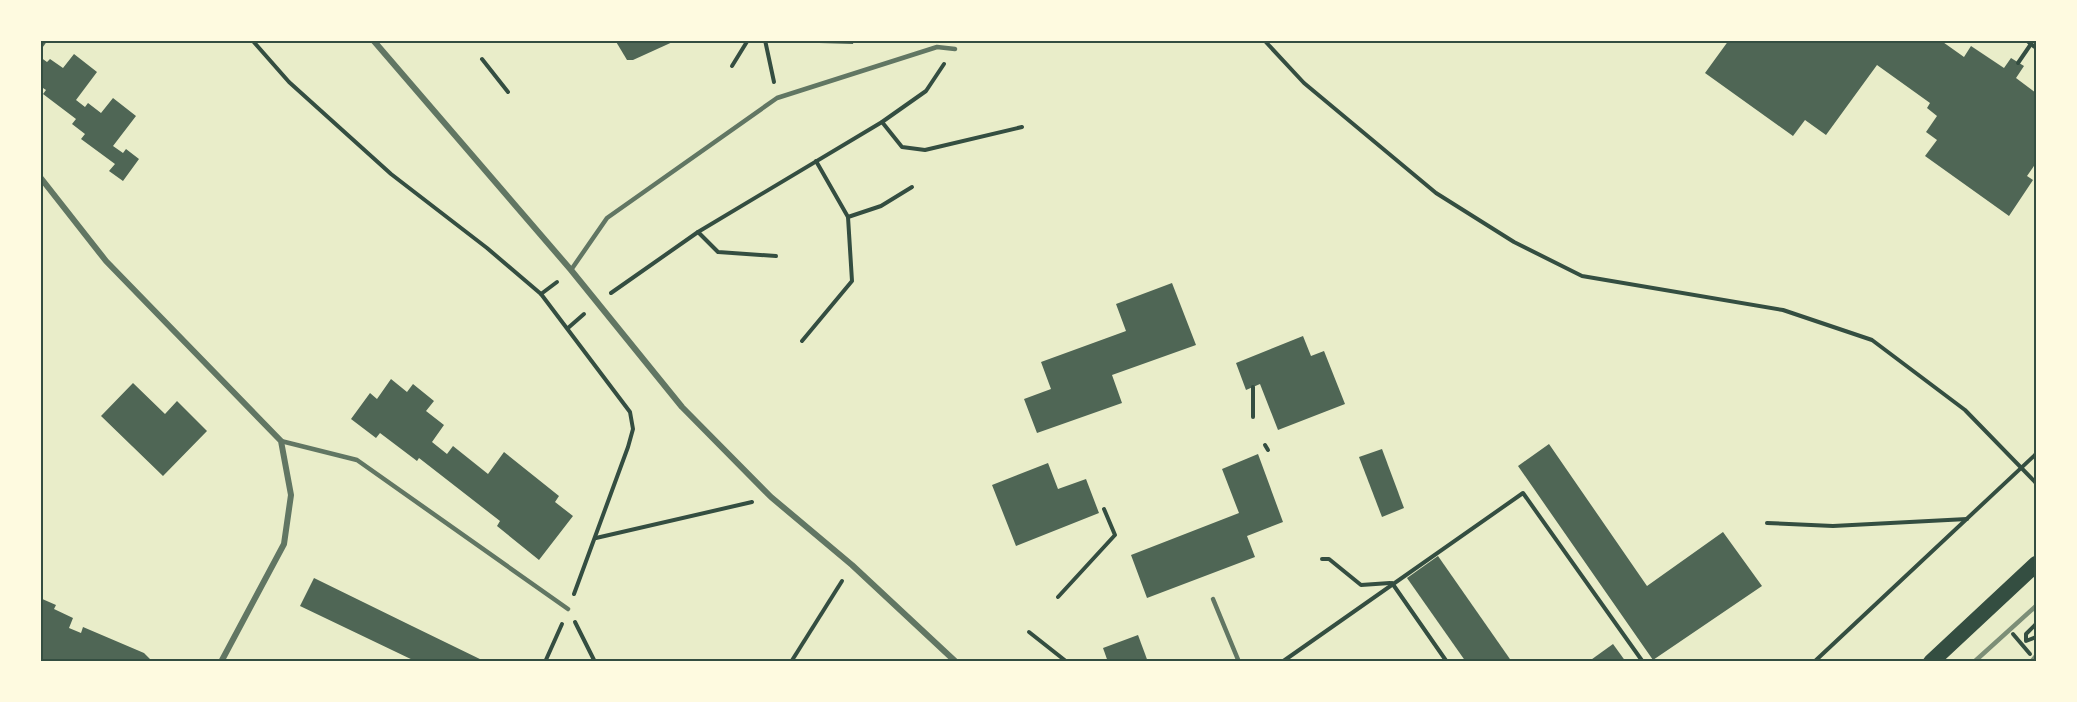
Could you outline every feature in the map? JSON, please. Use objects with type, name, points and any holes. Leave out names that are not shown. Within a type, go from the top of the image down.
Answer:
[{"type":"highway","points":[[1931,662],[2037,564]]},
{"type":"street","points":[[373,40],[571,270],[682,407],[771,497],[852,566],[956,662]]},
{"type":"street","points":[[40,177],[106,261],[281,441],[291,495],[284,544],[221,662]]},
{"type":"lane","points":[[571,270],[607,218],[777,98],[937,47],[955,49]]},
{"type":"lane","points":[[281,441],[357,460],[568,609]]},
{"type":"lane","points":[[1213,599],[1239,662]]},
{"type":"path","points":[[252,40],[289,82],[391,174],[487,248],[541,294],[618,393],[630,412],[633,429],[595,538],[545,662]]},
{"type":"path","points":[[732,66],[748,40]]},
{"type":"path","points":[[765,40],[777,98]]},
{"type":"path","points":[[1264,40],[1304,83],[1436,193],[1514,242],[1582,276],[1783,310],[1872,340],[1965,410],[2037,483]]},
{"type":"path","points":[[2026,40],[2037,48]]},
{"type":"path","points":[[2018,63],[2031,44]]},
{"type":"path","points":[[597,303],[698,232],[882,122],[926,91],[955,49]]},
{"type":"path","points":[[482,59],[507,92]]},
{"type":"path","points":[[882,122],[902,147],[925,150],[1022,127]]},
{"type":"path","points":[[801,341],[852,281],[848,217],[816,161]]},
{"type":"path","points":[[848,217],[881,206],[912,187]]},
{"type":"path","points":[[698,232],[718,252],[776,256]]},
{"type":"path","points":[[1253,387],[1253,417]]},
{"type":"path","points":[[1264,445],[1269,450]]},
{"type":"path","points":[[1814,662],[2037,454]]},
{"type":"path","points":[[1282,662],[1523,493],[1643,662]]},
{"type":"path","points":[[595,538],[771,497]]},
{"type":"path","points":[[1058,597],[1115,536],[1104,509]]},
{"type":"path","points":[[1767,523],[1833,526],[1967,519]]},
{"type":"path","points":[[1322,559],[1329,559],[1361,585],[1392,583]]},
{"type":"path","points":[[791,662],[852,566]]},
{"type":"path","points":[[1392,583],[1447,662]]},
{"type":"path","points":[[568,609],[595,662]]},
{"type":"path","points":[[2024,642],[2026,634],[2037,624]]},
{"type":"path","points":[[1029,632],[1067,662]]},
{"type":"path","points":[[2013,634],[2024,642],[2030,654]]},
{"type":"path","points":[[2024,642],[2037,637]]},
{"type":"building","points":[[40,40],[48,40],[40,51]]},
{"type":"building","points":[[615,40],[677,40],[633,60],[627,60]]},
{"type":"building","points":[[819,40],[854,40],[853,44],[819,43]]},
{"type":"building","points":[[1729,40],[1940,40],[1964,57],[1971,46],[2004,68],[2011,58],[2024,66],[2016,78],[2036,93],[2036,163],[2027,176],[2033,180],[2009,216],[1925,156],[1937,140],[1926,132],[1937,116],[1927,108],[1930,103],[1877,65],[1826,135],[1805,120],[1793,136],[1705,73]]},
{"type":"building","points":[[74,54],[97,72],[76,100],[85,107],[88,103],[101,113],[113,98],[136,116],[113,146],[123,153],[126,149],[139,159],[123,181],[109,171],[115,164],[81,139],[85,134],[72,124],[76,119],[43,94],[46,90],[40,86],[40,57],[47,62],[50,59],[63,68]]},
{"type":"building","points":[[1172,283],[1196,345],[1112,375],[1122,403],[1037,433],[1024,399],[1051,389],[1041,362],[1126,331],[1116,304]]},
{"type":"building","points":[[1303,336],[1311,356],[1324,351],[1345,404],[1278,430],[1260,384],[1246,390],[1236,363]]},
{"type":"building","points":[[391,379],[407,392],[413,384],[434,401],[426,411],[444,425],[432,442],[447,454],[453,446],[488,474],[504,452],[559,496],[555,502],[573,516],[539,560],[497,526],[500,521],[419,458],[417,461],[380,433],[376,438],[351,419],[370,393],[377,399]]},
{"type":"building","points":[[133,383],[165,414],[177,401],[207,431],[163,476],[101,416]]},
{"type":"building","points":[[1549,444],[1647,586],[1723,532],[1762,586],[1653,660],[1518,466]]},
{"type":"building","points":[[1382,449],[1404,508],[1382,517],[1359,457]]},
{"type":"building","points":[[1258,454],[1283,522],[1247,536],[1255,557],[1147,598],[1131,555],[1239,513],[1222,469]]},
{"type":"building","points":[[1048,463],[1058,489],[1086,479],[1099,513],[1016,546],[992,485]]},
{"type":"building","points":[[1438,556],[1512,662],[1466,662],[1407,578]]},
{"type":"building","points":[[314,578],[486,662],[417,662],[300,606]]},
{"type":"building","points":[[40,598],[56,605],[54,609],[73,618],[69,628],[81,633],[83,627],[144,653],[153,662],[40,662]]},
{"type":"building","points":[[1138,635],[1148,662],[1108,662],[1103,648]]},
{"type":"building","points":[[1613,644],[1626,662],[1588,662]]},
{"type":"railway","points":[[1974,662],[2036,606]]},
{"type":"railway","points":[[2031,662],[2036,656]]}]
